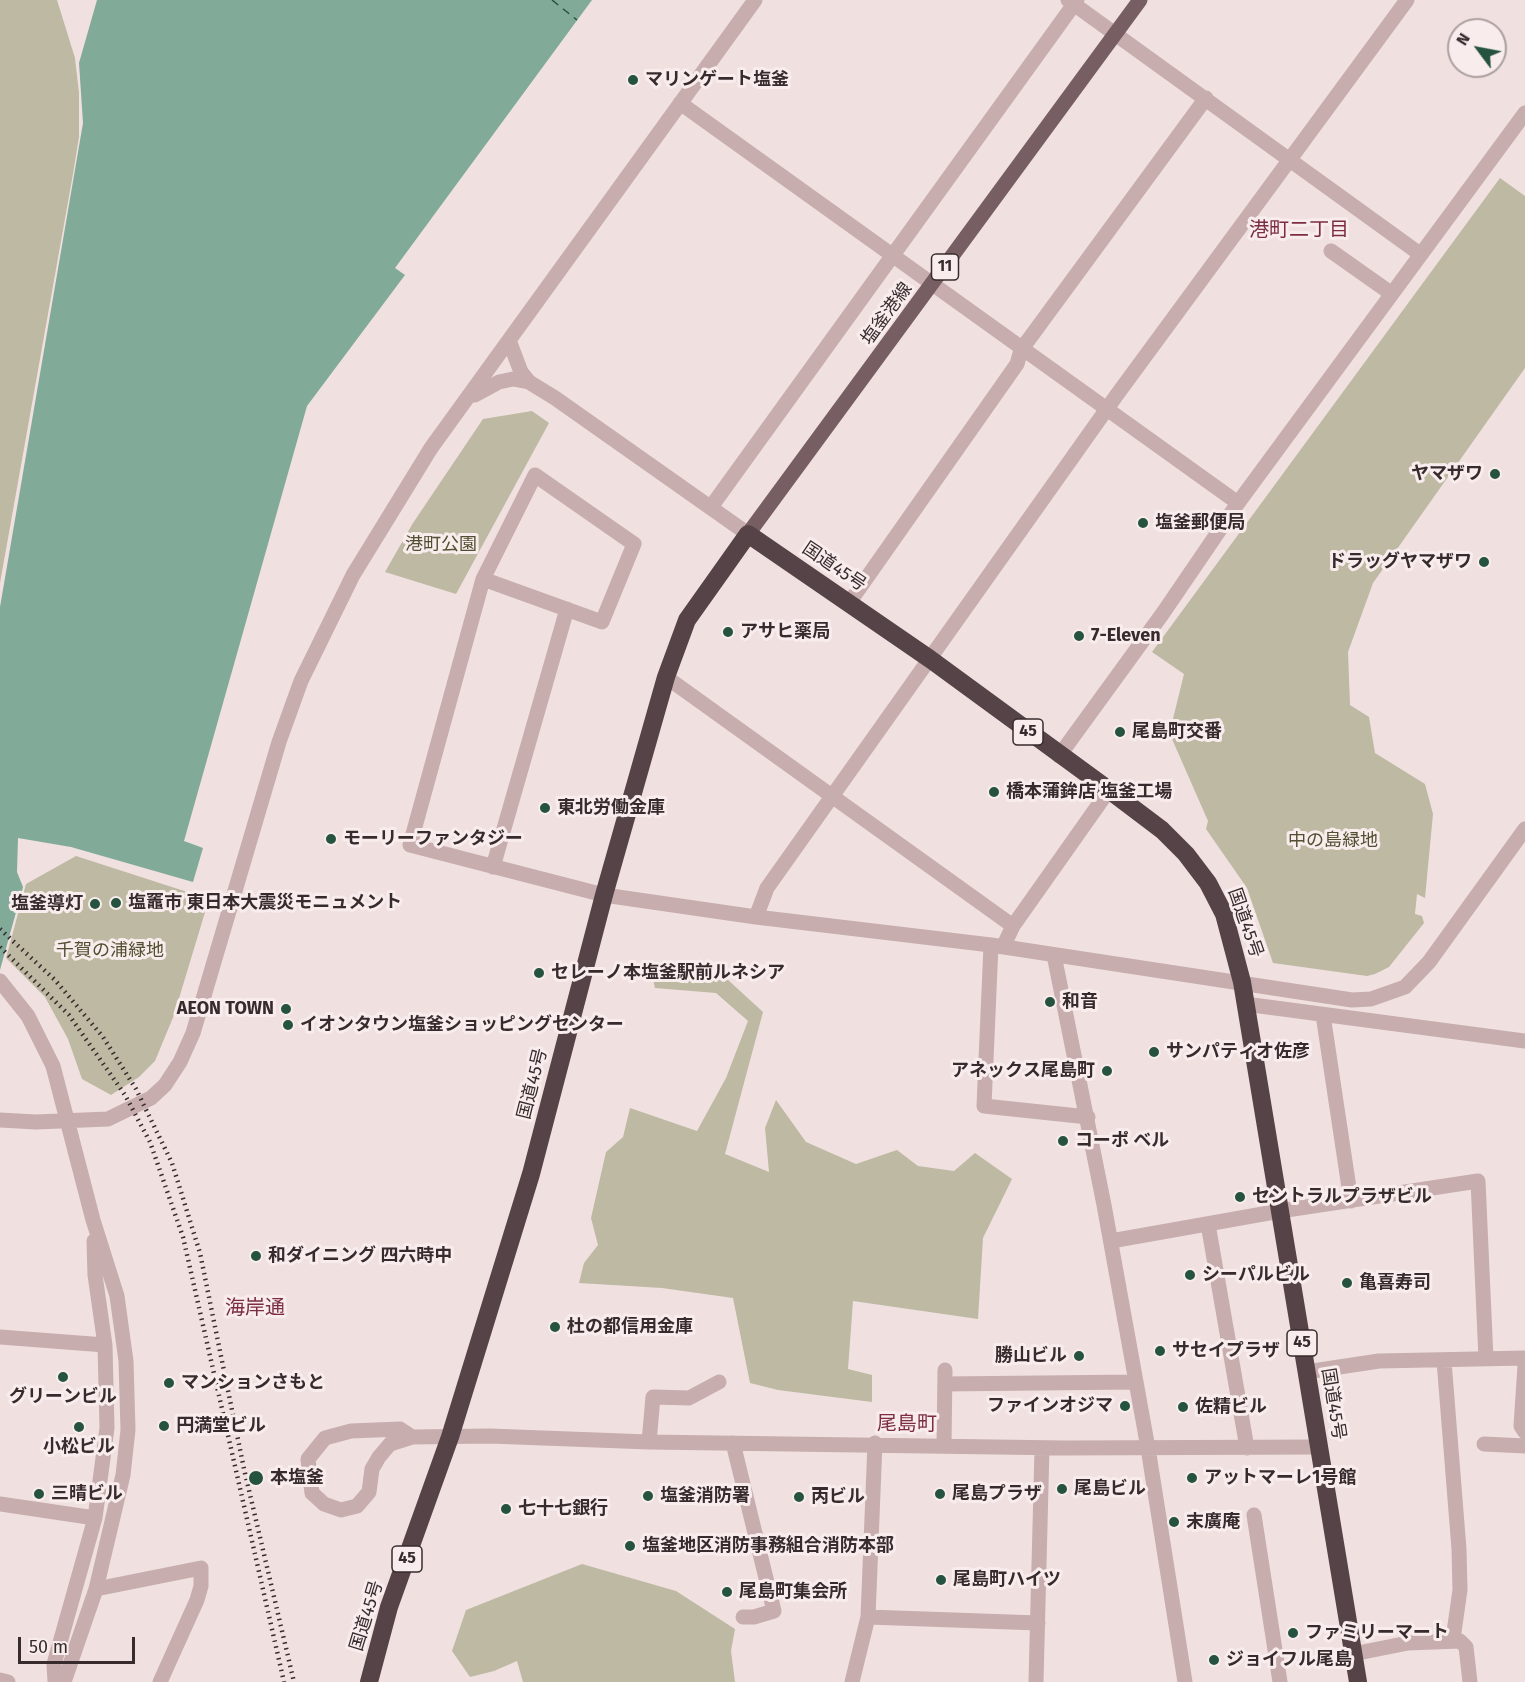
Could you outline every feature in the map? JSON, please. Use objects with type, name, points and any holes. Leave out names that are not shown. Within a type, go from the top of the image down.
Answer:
[{"type":"highway","name":"国道45号","points":[[369,1682],[389,1607],[450,1437],[531,1174],[604,895],[666,677],[687,620],[748,534],[930,659],[1162,830],[1186,854],[1209,883],[1224,914],[1242,982],[1358,1682]]},
{"type":"main road","name":"塩釜港線","points":[[748,534],[1140,0]]},
{"type":"street","points":[[0,1120],[108,1119],[126,1113],[151,1098],[165,1085],[180,1062],[216,959],[279,742],[301,681],[349,582],[431,448],[510,343],[755,0]]},
{"type":"street","points":[[756,917],[767,888],[832,796],[1106,411],[1407,0]]},
{"type":"street","points":[[711,507],[1073,1],[1420,254]]},
{"type":"street","points":[[849,603],[1017,364],[1021,350],[1206,98]]},
{"type":"street","points":[[680,103],[1106,411],[1238,503]]},
{"type":"street","points":[[1059,756],[1163,613],[1238,503],[1525,113]]},
{"type":"street","points":[[1331,251],[1392,294]]},
{"type":"street","points":[[510,343],[521,372],[529,382],[748,534]]},
{"type":"street","points":[[467,401],[499,382],[513,379],[529,382]]},
{"type":"street","points":[[483,579],[602,622],[634,544],[535,476],[483,579],[410,845],[604,895],[756,917],[997,946],[1352,1000],[1371,999],[1405,987],[1430,962],[1525,829]]},
{"type":"street","points":[[493,867],[567,609]]},
{"type":"street","points":[[666,677],[1013,926]]},
{"type":"street","points":[[1088,1117],[984,1106],[997,946],[1109,790]]},
{"type":"street","points":[[1054,955],[1111,1241],[1148,1448],[1185,1682]]},
{"type":"street","points":[[0,981],[24,1010],[43,1042],[53,1066],[93,1220],[117,1296],[126,1361],[128,1430],[123,1475],[96,1589],[64,1682]]},
{"type":"street","points":[[1245,1004],[1525,1041]]},
{"type":"street","points":[[1323,1015],[1351,1202]]},
{"type":"street","points":[[1111,1241],[1280,1211],[1478,1181],[1486,1359]]},
{"type":"street","points":[[55,1682],[54,1664],[95,1518],[107,1428],[105,1345],[95,1275],[93,1220]]},
{"type":"street","points":[[1208,1224],[1247,1448]]},
{"type":"street","points":[[0,1337],[105,1345]]},
{"type":"street","points":[[1306,1372],[1379,1361],[1525,1358]]},
{"type":"street","points":[[1444,1361],[1459,1549],[1460,1590],[1453,1640]]},
{"type":"street","points":[[1525,1366],[1521,1426],[1525,1432]]},
{"type":"street","points":[[944,1445],[945,1377],[1135,1382]]},
{"type":"street","points":[[649,1442],[653,1396],[689,1398],[719,1382]]},
{"type":"street","points":[[412,1437],[400,1430],[390,1430],[351,1431],[325,1438],[308,1459],[312,1493],[324,1504],[341,1510],[357,1506],[369,1492],[372,1469],[379,1457],[390,1444],[412,1437],[490,1436],[649,1442],[874,1443],[1042,1448],[1318,1447]]},
{"type":"street","points":[[733,1443],[774,1611],[754,1617],[743,1617]]},
{"type":"street","points":[[852,1682],[868,1617],[874,1443]]},
{"type":"street","points":[[1484,1444],[1525,1446]]},
{"type":"street","points":[[1036,1682],[1042,1448]]},
{"type":"street","points":[[0,1504],[95,1518]]},
{"type":"street","points":[[1254,1515],[1280,1682]]},
{"type":"street","points":[[96,1589],[201,1568],[201,1586],[197,1600],[160,1682]]},
{"type":"street","points":[[868,1617],[1038,1623]]},
{"type":"street","points":[[1353,1654],[1408,1643],[1453,1640],[1466,1647],[1470,1682]]},
{"type":"street","points":[[0,1680],[8,1682]]},
{"type":"green space","points":[[0,0],[57,0],[75,58],[79,93],[79,137],[0,583]]},
{"type":"green space","name":"中の島緑地","points":[[1500,178],[1525,196],[1525,368],[1373,583],[1348,652],[1350,705],[1369,717],[1375,753],[1425,784],[1433,814],[1425,898],[1417,894],[1415,914],[1422,916],[1424,923],[1389,967],[1375,974],[1367,976],[1273,963],[1247,888],[1206,829],[1208,821],[1172,739],[1171,727],[1184,674],[1152,652]]},
{"type":"green space","name":"港町公園","points":[[532,411],[549,423],[456,594],[385,572],[413,523],[483,419]]},
{"type":"green space","name":"千賀の浦緑地","points":[[76,856],[209,899],[174,1015],[155,1061],[139,1077],[111,1095],[82,1079],[68,1039],[45,997],[6,958],[26,884]]},
{"type":"green space","points":[[651,971],[727,979],[763,1012],[725,1154],[769,1172],[765,1128],[776,1100],[806,1142],[856,1164],[897,1150],[918,1166],[954,1171],[975,1153],[1012,1179],[983,1238],[978,1319],[853,1301],[848,1369],[872,1375],[872,1402],[778,1390],[750,1383],[733,1298],[662,1288],[579,1283],[584,1263],[598,1245],[591,1218],[606,1152],[623,1137],[630,1108],[697,1131],[726,1078],[748,1021],[716,993],[655,988]]},
{"type":"green space","points":[[582,1564],[676,1591],[735,1629],[731,1651],[735,1682],[523,1682],[517,1661],[494,1671],[470,1677],[452,1651],[466,1610]]},
{"type":"shaded area","points":[[97,0],[592,0],[395,268],[405,275],[307,406],[184,841],[203,848],[193,882],[71,847],[18,838],[17,872],[23,887],[0,970],[0,607],[83,123],[79,63]]},
{"type":"ferry route","points":[[552,0],[577,20]]},
{"type":"railway","points":[[0,929],[55,980],[103,1037],[136,1089],[172,1163],[200,1253],[244,1469],[294,1682]]},
{"type":"railway","points":[[0,947],[69,1015],[125,1095],[150,1142],[183,1237],[284,1682]]},
{"type":"place","name":"マリンゲート塩釜","points":[[633,80]]},
{"type":"place","name":"ヤマザワ","points":[[1495,474]]},
{"type":"place","name":"塩釜郵便局","points":[[1143,523]]},
{"type":"place","name":"ドラッグヤマザワ","points":[[1484,562]]},
{"type":"place","name":"アサヒ薬局","points":[[728,632]]},
{"type":"place","name":"7-Eleven","points":[[1079,636]]},
{"type":"place","name":"尾島町交番","points":[[1120,732]]},
{"type":"place","name":"橋本蒲鉾店 塩釜工場","points":[[994,792]]},
{"type":"place","name":"東北労働金庫","points":[[545,808]]},
{"type":"place","name":"モーリーファンタジー","points":[[331,839]]},
{"type":"place","name":"塩竈市 東日本大震災モニュメント","points":[[116,903]]},
{"type":"place","name":"塩釜導灯","points":[[95,904]]},
{"type":"place","name":"セレーノ本塩釜駅前ルネシア","points":[[539,973]]},
{"type":"place","name":"和音","points":[[1050,1002]]},
{"type":"place","name":"AEON TOWN","points":[[286,1009]]},
{"type":"place","name":"イオンタウン塩釜ショッピングセンター","points":[[288,1025]]},
{"type":"place","name":"サンパティオ佐彦","points":[[1154,1052]]},
{"type":"place","name":"アネックス尾島町","points":[[1107,1071]]},
{"type":"place","name":"コーポ ベル","points":[[1063,1141]]},
{"type":"place","name":"セントラルプラザビル","points":[[1240,1197]]},
{"type":"place","name":"和ダイニング 四六時中","points":[[256,1256]]},
{"type":"place","name":"シーパルビル","points":[[1190,1275]]},
{"type":"place","name":"亀喜寿司","points":[[1347,1283]]},
{"type":"place","name":"杜の都信用金庫","points":[[555,1327]]},
{"type":"place","name":"サセイプラザ","points":[[1160,1351]]},
{"type":"place","name":"勝山ビル","points":[[1079,1356]]},
{"type":"place","name":"グリーンビル","points":[[63,1377]]},
{"type":"place","name":"マンションさもと","points":[[169,1383]]},
{"type":"place","name":"ファインオジマ","points":[[1125,1406]]},
{"type":"place","name":"佐精ビル","points":[[1183,1407]]},
{"type":"place","name":"円満堂ビル","points":[[164,1426]]},
{"type":"place","name":"小松ビル","points":[[79,1427]]},
{"type":"place","name":"本塩釜","points":[[256,1478]]},
{"type":"place","name":"アットマーレ1号館","points":[[1192,1478]]},
{"type":"place","name":"尾島ビル","points":[[1062,1489]]},
{"type":"place","name":"三晴ビル","points":[[39,1494]]},
{"type":"place","name":"尾島プラザ","points":[[940,1494]]},
{"type":"place","name":"塩釜消防署","points":[[648,1496]]},
{"type":"place","name":"丙ビル","points":[[799,1497]]},
{"type":"place","name":"七十七銀行","points":[[506,1509]]},
{"type":"place","name":"末廣庵","points":[[1174,1522]]},
{"type":"place","name":"塩釜地区消防事務組合消防本部","points":[[630,1546]]},
{"type":"place","name":"尾島町ハイツ","points":[[941,1580]]},
{"type":"place","name":"尾島町集会所","points":[[727,1592]]},
{"type":"place","name":"ファミリーマート","points":[[1293,1633]]},
{"type":"place","name":"ジョイフル尾島","points":[[1214,1660]]},
{"type":"district","name":"港町二丁目","points":[[1299,230]]},
{"type":"district","name":"海岸通","points":[[255,1308]]},
{"type":"district","name":"尾島町","points":[[907,1424]]}]
